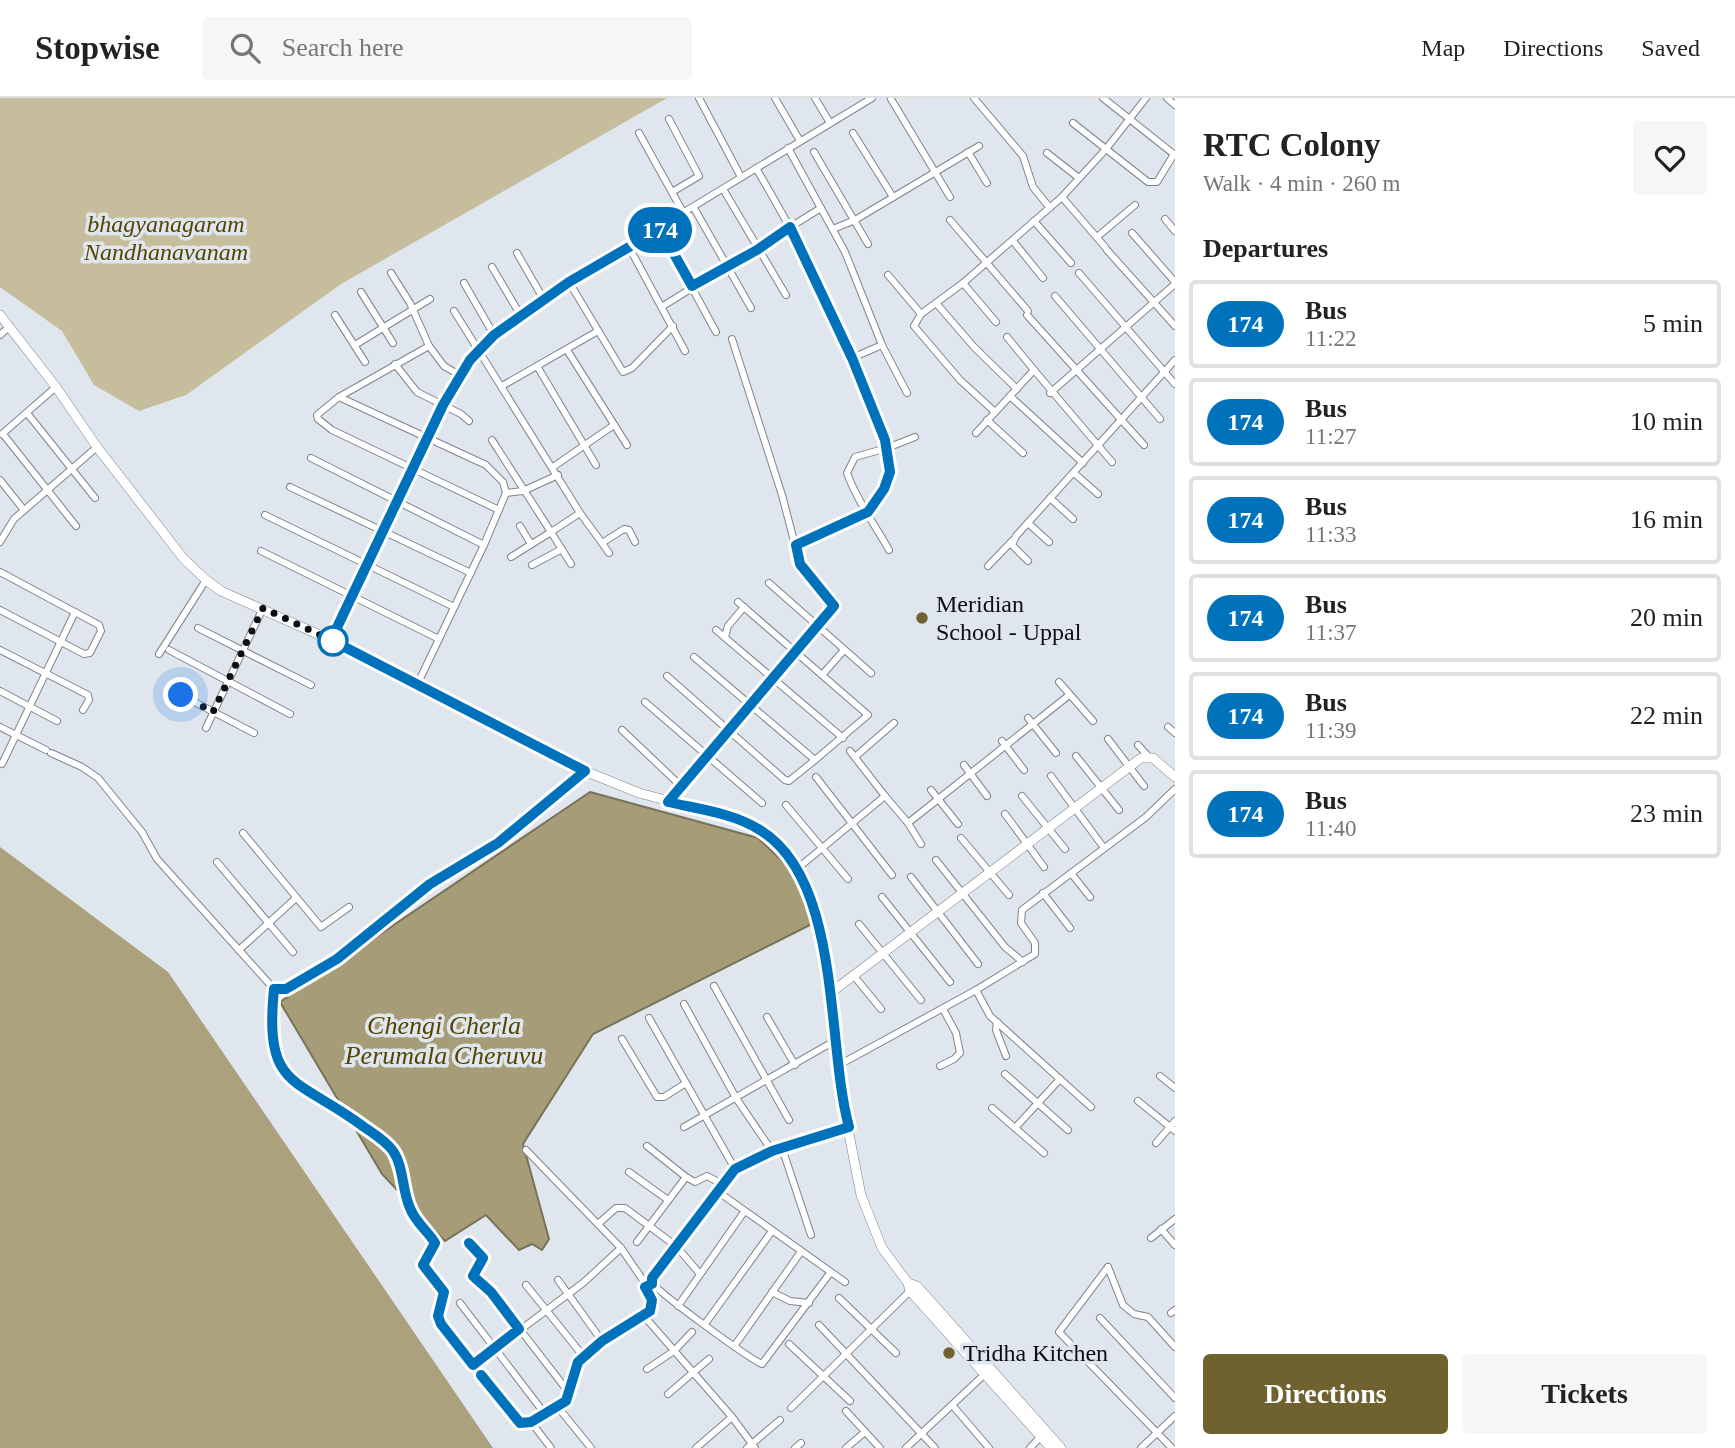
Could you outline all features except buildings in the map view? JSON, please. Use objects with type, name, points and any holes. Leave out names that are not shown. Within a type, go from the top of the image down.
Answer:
[{"type":"street","points":[[699,98],[741,177]]},
{"type":"street","points":[[775,98],[800,141]]},
{"type":"street","points":[[815,98],[830,123]]},
{"type":"street","points":[[855,98],[860,106]]},
{"type":"street","points":[[331,640],[443,405],[480,348],[494,335],[569,282],[873,98]]},
{"type":"street","points":[[974,98],[1023,156],[1033,187],[1050,208]]},
{"type":"street","points":[[1073,123],[1153,183],[1160,179],[1174,155],[1103,98]]},
{"type":"street","points":[[995,412],[960,380],[914,326],[921,314],[963,283],[1062,197],[1106,149],[1146,98]]},
{"type":"street","points":[[1167,98],[1175,105]]},
{"type":"street","points":[[891,99],[950,197]]},
{"type":"street","points":[[669,119],[699,176],[672,192]]},
{"type":"street","points":[[853,133],[893,197]]},
{"type":"street","points":[[639,134],[684,214]]},
{"type":"street","points":[[834,232],[979,146]]},
{"type":"street","points":[[788,148],[834,232],[881,345],[907,393]]},
{"type":"street","points":[[814,152],[868,244]]},
{"type":"street","points":[[968,152],[987,183]]},
{"type":"street","points":[[1047,153],[1079,178]]},
{"type":"street","points":[[756,168],[790,227],[852,358],[887,448],[889,477],[868,512],[796,545]]},
{"type":"street","points":[[723,189],[786,295]]},
{"type":"street","points":[[1062,197],[1175,326]]},
{"type":"street","points":[[1097,237],[1135,205]]},
{"type":"street","points":[[694,208],[751,308]]},
{"type":"street","points":[[663,306],[821,208]]},
{"type":"street","points":[[1165,219],[1175,231]]},
{"type":"street","points":[[950,220],[1075,370],[1144,445]]},
{"type":"street","points":[[1034,221],[1070,263]]},
{"type":"street","points":[[660,229],[716,332]]},
{"type":"street","points":[[1050,393],[1175,283],[1132,233]]},
{"type":"street","points":[[1013,241],[1043,278]]},
{"type":"street","points":[[629,247],[685,351]]},
{"type":"street","points":[[517,253],[544,300]]},
{"type":"street","points":[[492,267],[521,316]]},
{"type":"street","points":[[391,273],[413,309],[429,346],[444,366],[460,376]]},
{"type":"street","points":[[1079,273],[1175,384]]},
{"type":"street","points":[[888,275],[921,314]]},
{"type":"street","points":[[569,282],[623,372],[641,359],[673,326]]},
{"type":"street","points":[[464,283],[494,335]]},
{"type":"street","points":[[963,283],[996,322]]},
{"type":"street","points":[[361,292],[393,343]]},
{"type":"street","points":[[1055,296],[1160,419]]},
{"type":"street","points":[[355,345],[430,299]]},
{"type":"street","points":[[936,303],[974,347],[1017,389]]},
{"type":"street","points":[[454,311],[480,348],[579,513],[609,553]]},
{"type":"street","points":[[0,315],[56,387],[96,447],[183,558],[221,591],[331,640],[585,771],[668,802],[722,815],[759,829],[775,841],[798,868],[812,900],[838,1039],[839,1065],[861,1195],[871,1224],[892,1264],[909,1287]]},
{"type":"street","points":[[335,315],[365,362]]},
{"type":"street","points":[[0,335],[10,326]]},
{"type":"street","points":[[502,386],[598,331]]},
{"type":"street","points":[[1007,337],[1050,393],[1100,444],[1112,462]]},
{"type":"street","points":[[668,802],[834,606],[800,564],[732,338]]},
{"type":"street","points":[[852,358],[881,345]]},
{"type":"street","points":[[429,346],[339,397],[317,415],[323,424],[499,510]]},
{"type":"street","points":[[567,350],[626,445]]},
{"type":"street","points":[[988,566],[1175,360]]},
{"type":"street","points":[[395,364],[417,392],[469,421]]},
{"type":"street","points":[[537,366],[596,465]]},
{"type":"street","points":[[976,433],[1034,370]]},
{"type":"street","points":[[56,387],[1,435],[76,526]]},
{"type":"street","points":[[1010,396],[1083,463]]},
{"type":"street","points":[[339,397],[486,465],[503,482],[506,494],[416,685]]},
{"type":"street","points":[[27,413],[95,498]]},
{"type":"street","points":[[987,420],[1023,453]]},
{"type":"street","points":[[553,467],[614,425]]},
{"type":"street","points":[[889,550],[850,480],[848,466],[855,457],[915,437]]},
{"type":"street","points":[[492,440],[571,564]]},
{"type":"street","points":[[0,542],[3,528],[47,493],[96,447]]},
{"type":"street","points":[[311,458],[484,545]]},
{"type":"street","points":[[1074,473],[1098,494]]},
{"type":"street","points":[[506,494],[523,491],[558,475]]},
{"type":"street","points":[[0,480],[24,510]]},
{"type":"street","points":[[290,487],[471,573]]},
{"type":"street","points":[[1051,498],[1073,519]]},
{"type":"street","points":[[511,557],[579,513]]},
{"type":"street","points":[[265,515],[454,607]]},
{"type":"street","points":[[1028,523],[1049,542]]},
{"type":"street","points":[[520,526],[531,544]]},
{"type":"street","points":[[602,543],[624,529],[629,530],[635,542]]},
{"type":"street","points":[[1013,540],[1015,549],[1028,561]]},
{"type":"street","points":[[532,565],[562,550]]},
{"type":"street","points":[[261,551],[439,639]]},
{"type":"street","points":[[0,572],[99,625],[101,631],[88,654],[61,643],[0,610]]},
{"type":"street","points":[[159,654],[206,580]]},
{"type":"street","points":[[769,583],[871,673]]},
{"type":"street","points":[[667,676],[789,781],[868,715],[741,605],[728,626],[725,637]]},
{"type":"street","points":[[205,728],[263,608]]},
{"type":"street","points":[[2,764],[75,612]]},
{"type":"street","points":[[198,628],[311,685]]},
{"type":"street","points":[[716,630],[843,738]]},
{"type":"street","points":[[0,650],[88,695],[89,700],[83,710]]},
{"type":"street","points":[[169,650],[290,714]]},
{"type":"street","points":[[822,675],[844,650]]},
{"type":"street","points":[[694,657],[815,760]]},
{"type":"street","points":[[1059,682],[1068,696],[1093,721]]},
{"type":"street","points":[[0,691],[58,721]]},
{"type":"street","points":[[181,695],[254,733]]},
{"type":"street","points":[[908,824],[971,774],[1003,744],[1034,726],[1068,696]]},
{"type":"street","points":[[645,702],[762,803]]},
{"type":"street","points":[[1028,718],[1056,753]]},
{"type":"street","points":[[894,723],[852,754],[921,844]]},
{"type":"street","points":[[0,727],[82,767],[98,778],[142,832],[157,859],[274,989],[270,1029],[273,1049],[281,1067],[295,1083],[353,1119],[394,1152],[410,1209],[435,1243],[423,1265],[444,1292],[438,1316],[441,1324],[516,1419],[526,1424],[557,1406],[570,1394],[578,1362],[602,1341],[645,1316],[652,1306],[648,1286],[652,1278],[735,1169],[772,1151],[849,1127]]},
{"type":"street","points":[[1168,727],[1175,733]]},
{"type":"street","points":[[622,730],[681,786]]},
{"type":"street","points":[[1108,739],[1143,786]]},
{"type":"street","points":[[1003,744],[1024,770]]},
{"type":"street","points":[[1138,744],[1148,757],[1175,778]]},
{"type":"street","points":[[1076,755],[1119,810]]},
{"type":"street","points":[[829,994],[1130,767],[1148,757]]},
{"type":"street","points":[[964,765],[987,796]]},
{"type":"street","points":[[274,989],[286,989],[337,959],[430,884],[498,843],[585,771]]},
{"type":"street","points":[[1051,776],[1104,848]]},
{"type":"street","points":[[816,777],[892,875]]},
{"type":"street","points":[[839,1065],[1023,962],[1037,948],[1020,916],[1022,910],[1146,817],[1175,789]]},
{"type":"street","points":[[931,790],[958,824]]},
{"type":"street","points":[[798,868],[886,796]]},
{"type":"street","points":[[1022,796],[1065,849]]},
{"type":"street","points":[[786,805],[848,880]]},
{"type":"street","points":[[1005,814],[1044,867]]},
{"type":"street","points":[[243,833],[323,928],[349,908]]},
{"type":"street","points":[[961,838],[1010,895]]},
{"type":"street","points":[[936,860],[1005,947],[1023,962]]},
{"type":"street","points":[[217,862],[293,952]]},
{"type":"street","points":[[1071,873],[1090,897]]},
{"type":"street","points":[[911,877],[978,964]]},
{"type":"street","points":[[1043,893],[1070,928]]},
{"type":"street","points":[[882,897],[912,931],[950,982]]},
{"type":"street","points":[[239,950],[296,898]]},
{"type":"street","points":[[859,925],[921,1000]]},
{"type":"street","points":[[854,976],[881,1009]]},
{"type":"street","points":[[714,986],[789,1120]]},
{"type":"street","points":[[976,990],[985,1011],[1091,1107]]},
{"type":"street","points":[[684,1004],[736,1098],[772,1151]]},
{"type":"street","points":[[940,1066],[960,1053],[956,1033],[943,1009]]},
{"type":"street","points":[[766,1017],[795,1065]]},
{"type":"street","points":[[649,1018],[735,1169]]},
{"type":"street","points":[[997,1022],[996,1030],[1006,1056]]},
{"type":"street","points":[[622,1039],[657,1097],[664,1097],[686,1083]]},
{"type":"street","points":[[684,1127],[838,1039]]},
{"type":"street","points":[[1005,1074],[1068,1130]]},
{"type":"street","points":[[1160,1076],[1175,1088]]},
{"type":"street","points":[[1015,1128],[1060,1079]]},
{"type":"street","points":[[1138,1101],[1173,1126],[1156,1143]]},
{"type":"street","points":[[992,1108],[1044,1153]]},
{"type":"street","points":[[647,1146],[695,1182],[707,1176],[744,1212],[845,1282]]},
{"type":"street","points":[[782,1148],[811,1235]]},
{"type":"street","points":[[526,1150],[621,1248],[648,1286],[762,1364],[830,1273]]},
{"type":"street","points":[[629,1172],[668,1200]]},
{"type":"street","points":[[637,1242],[686,1177]]},
{"type":"street","points":[[598,1224],[620,1207],[676,1246],[700,1274]]},
{"type":"street","points":[[678,1306],[744,1212]]},
{"type":"street","points":[[1151,1238],[1175,1219]]},
{"type":"street","points":[[1161,1229],[1175,1245]]},
{"type":"street","points":[[705,1324],[772,1231]]},
{"type":"street","points":[[469,1243],[483,1258],[473,1276],[491,1292],[570,1394]]},
{"type":"street","points":[[473,1365],[547,1311],[621,1248]]},
{"type":"street","points":[[735,1345],[800,1253]]},
{"type":"street","points":[[1172,1448],[1059,1332],[1108,1267],[1123,1306],[1134,1314],[1148,1317],[1175,1347]]},
{"type":"street","points":[[558,1280],[602,1341]]},
{"type":"street","points":[[526,1285],[584,1357]]},
{"type":"street","points":[[792,1408],[872,1329],[909,1287],[917,1286],[1043,1434],[1061,1448]]},
{"type":"street","points":[[772,1292],[790,1301],[809,1303]]},
{"type":"street","points":[[839,1298],[896,1353]]},
{"type":"street","points":[[460,1303],[545,1413]]},
{"type":"street","points":[[645,1316],[732,1417],[751,1447],[780,1420]]},
{"type":"street","points":[[1100,1318],[1175,1398]]},
{"type":"street","points":[[819,1325],[935,1448]]},
{"type":"street","points":[[647,1369],[674,1351],[692,1332]]},
{"type":"street","points":[[789,1344],[850,1401]]},
{"type":"street","points":[[668,1394],[709,1359]]},
{"type":"street","points":[[906,1448],[988,1371]]},
{"type":"street","points":[[557,1406],[592,1448]]},
{"type":"street","points":[[953,1406],[989,1448]]},
{"type":"street","points":[[846,1411],[880,1448]]},
{"type":"street","points":[[1141,1448],[1175,1416]]},
{"type":"street","points":[[696,1448],[732,1417]]},
{"type":"street","points":[[531,1422],[551,1448]]},
{"type":"street","points":[[846,1448],[865,1432]]},
{"type":"street","points":[[1030,1448],[1043,1434]]},
{"type":"street","points":[[1043,1434],[1051,1448]]},
{"type":"green space","name":"bhagyanagaram Nandhanavanam","points":[[0,98],[667,98],[341,284],[186,395],[139,411],[94,385],[62,331],[0,287]]},
{"type":"shaded area","points":[[0,847],[168,972],[493,1448],[0,1448]]},
{"type":"water","name":"Chengi Cherla Perumala Cheruvu","points":[[590,792],[758,838],[797,875],[812,924],[593,1034],[523,1144],[549,1239],[542,1250],[532,1244],[519,1250],[486,1215],[445,1241],[382,1174],[280,1002]]},
{"type":"bus line","name":"174","points":[[469,1243],[483,1258],[472,1272],[473,1276],[486,1286],[519,1329],[473,1365],[441,1324],[438,1316],[444,1292],[424,1270],[423,1265],[435,1243],[410,1209],[394,1152],[353,1119],[295,1083],[281,1067],[273,1049],[270,1029],[274,989],[286,989],[337,959],[430,884],[498,843],[543,803],[585,771],[331,640],[443,405],[470,360],[494,335],[569,282],[660,229],[692,286],[757,250],[790,227],[852,358],[885,440],[889,477],[875,505],[868,512],[796,545],[800,564],[834,606],[668,802],[722,815],[759,829],[787,853],[806,882],[812,900],[838,1039],[840,1081],[849,1127],[772,1151],[735,1169],[652,1278],[652,1284],[645,1287],[652,1300],[650,1311],[602,1341],[578,1362],[566,1401],[531,1422],[520,1423],[481,1375]]},
{"type":"place","name":"Meridian School - Uppal","points":[[922,618]]},
{"type":"place","name":"Tridha Kitchen","points":[[949,1353]]},
{"type":"route","points":[[181,695],[213,712],[263,608],[333,641]]}]
